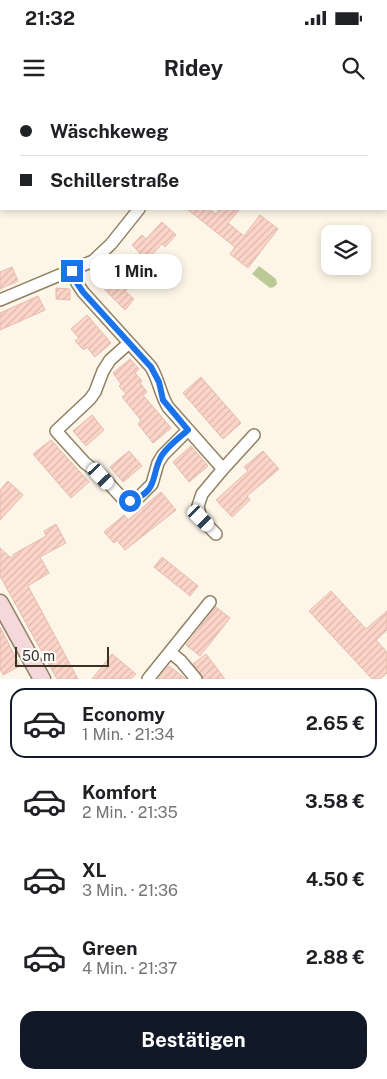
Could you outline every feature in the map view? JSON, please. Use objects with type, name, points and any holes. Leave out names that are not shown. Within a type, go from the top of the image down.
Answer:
[{"type":"street","points":[[0,300],[92,261],[103,253],[138,210]]},
{"type":"street","points":[[72,271],[83,292],[151,367],[159,382],[163,400],[222,469]]},
{"type":"street","points":[[129,343],[110,360],[90,399],[56,431],[122,499],[130,501],[137,499],[152,484],[163,455],[188,430]]},
{"type":"street","points":[[216,534],[201,518],[198,506],[202,494],[222,469],[254,435]]},
{"type":"street","points":[[148,679],[210,602]]},
{"type":"street","points":[[0,603],[42,679]]},
{"type":"street","points":[[170,652],[181,661],[196,679]]},
{"type":"green space","points":[[259,266],[276,279],[277,284],[274,287],[270,288],[252,274]]},
{"type":"building","points":[[188,210],[210,210],[216,214],[219,210],[239,210],[228,223],[244,236],[260,215],[278,229],[248,268],[230,254],[235,247]]},
{"type":"building","points":[[162,222],[176,235],[165,247],[162,244],[143,264],[148,271],[125,291],[134,299],[125,310],[103,288],[140,253],[132,245],[142,235],[146,239]]},
{"type":"building","points":[[12,267],[18,281],[0,289],[0,272]]},
{"type":"building","points":[[56,288],[70,289],[70,300],[56,299]]},
{"type":"building","points":[[38,296],[45,310],[0,330],[0,313]]},
{"type":"building","points":[[87,315],[111,343],[95,357],[87,347],[84,350],[75,341],[79,338],[71,329]]},
{"type":"building","points":[[130,359],[139,369],[135,373],[142,381],[140,383],[147,392],[143,395],[171,428],[153,443],[138,424],[141,420],[122,397],[126,394],[119,386],[121,384],[113,373]]},
{"type":"building","points":[[201,377],[241,423],[223,439],[183,393]]},
{"type":"building","points":[[92,415],[104,430],[86,446],[73,431]]},
{"type":"building","points":[[51,440],[89,482],[71,498],[33,454]]},
{"type":"building","points":[[191,446],[208,466],[189,482],[173,462]]},
{"type":"building","points":[[129,451],[142,466],[123,482],[110,467]]},
{"type":"building","points":[[263,451],[279,469],[247,496],[250,500],[232,517],[216,500],[248,471],[244,467]]},
{"type":"building","points":[[8,481],[23,495],[0,520],[0,490]]},
{"type":"building","points":[[161,492],[176,510],[125,550],[117,540],[114,543],[104,532],[124,515],[128,520]]},
{"type":"building","points":[[56,524],[66,543],[40,557],[49,573],[28,586],[78,679],[57,679],[0,576],[0,548],[11,558],[14,554],[46,536],[44,531]]},
{"type":"building","points":[[162,557],[198,586],[190,596],[154,567]]},
{"type":"building","points":[[331,591],[366,629],[387,611],[387,630],[376,640],[387,652],[387,673],[380,679],[372,679],[309,611]]},
{"type":"building","points":[[216,607],[230,618],[200,656],[186,645]]},
{"type":"building","points":[[0,627],[20,666],[3,675],[0,669]]},
{"type":"building","points":[[112,654],[136,674],[131,679],[92,679]]},
{"type":"building","points":[[206,654],[225,679],[203,678],[193,664]]},
{"type":"building","points":[[169,666],[186,679],[158,679]]},
{"type":"route","points":[[72,271],[83,292],[151,367],[159,382],[163,400],[188,430],[163,455],[158,464],[156,476],[146,492],[137,499],[130,501]]}]
